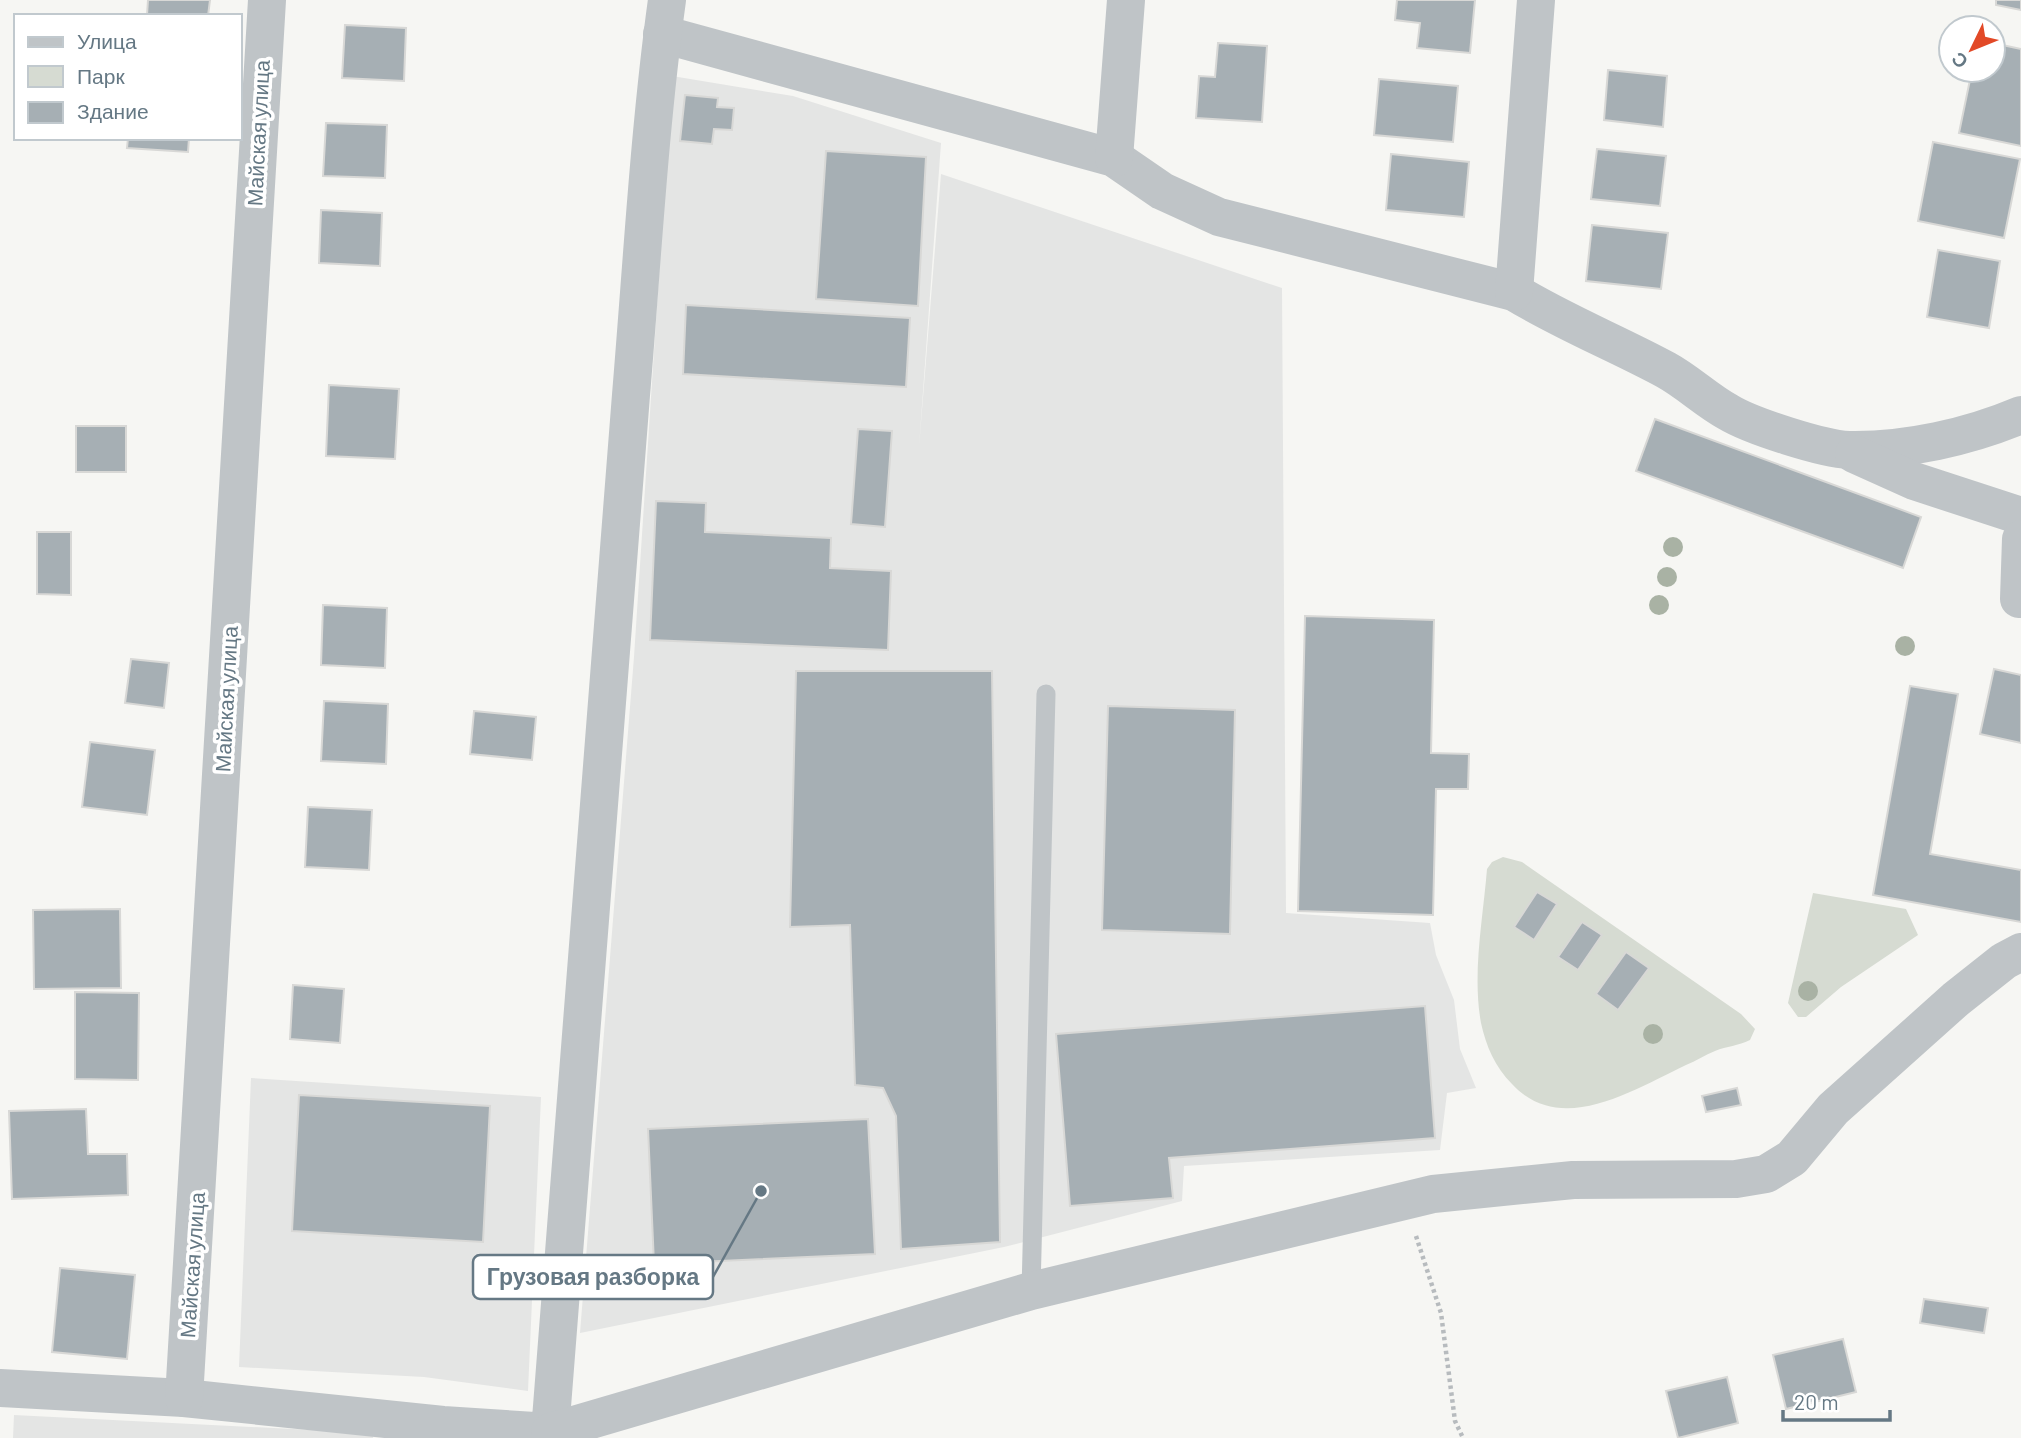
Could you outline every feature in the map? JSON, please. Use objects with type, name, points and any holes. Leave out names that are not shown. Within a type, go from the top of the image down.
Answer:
[{"type":"street","name":"Майская улица","points":[[184,1398],[267,0]]},
{"type":"street","points":[[1114,158],[1126,0]]},
{"type":"street","points":[[1514,292],[1536,0]]},
{"type":"street","points":[[550,1432],[580,1088],[588,918],[608,662],[665,17],[1114,158],[1162,191],[1219,217],[1514,292],[1544,310],[1673,373],[1726,412],[1756,426],[1846,450],[1914,481],[2021,516]]},
{"type":"street","points":[[1846,450],[1896,448],[1991,428],[2021,415]]},
{"type":"street","points":[[2019,598],[2021,539]]},
{"type":"street","points":[[0,1388],[184,1398],[443,1425],[550,1432],[1031,1291],[1433,1195],[1573,1180],[1736,1180],[1766,1174],[1792,1158],[1833,1109],[1956,999],[2004,961],[2021,952]]},
{"type":"lane","points":[[1031,1291],[1046,694]]},
{"type":"path","points":[[1405,1201],[1441,1313],[1455,1421],[1463,1438]]},
{"type":"shaded area","points":[[672,76],[793,96],[941,143],[919,447],[941,174],[1282,288],[1286,913],[1430,923],[1436,955],[1454,1000],[1460,1049],[1476,1088],[1447,1093],[1440,1150],[1184,1166],[1182,1201],[1004,1247],[580,1333],[634,657]]},
{"type":"shaded area","points":[[251,1078],[541,1097],[528,1391],[424,1377],[239,1367]]},
{"type":"shaded area","points":[[14,1415],[373,1433],[373,1438],[13,1438]]},
{"type":"green space","points":[[1503,857],[1522,862],[1741,1014],[1755,1029],[1750,1040],[1715,1051],[1621,1096],[1598,1104],[1575,1108],[1552,1107],[1531,1099],[1512,1084],[1496,1063],[1481,1023],[1478,966],[1487,869],[1492,862]]},
{"type":"green space","points":[[1813,893],[1906,909],[1918,935],[1841,987],[1806,1017],[1798,1017],[1788,1003]]},
{"type":"building","points":[[148,0],[210,0],[208,14],[147,14]]},
{"type":"building","points":[[1397,0],[1475,0],[1470,53],[1417,48],[1420,23],[1395,20]]},
{"type":"building","points":[[1996,0],[2021,0],[2021,10],[1996,5]]},
{"type":"building","points":[[345,25],[406,28],[404,81],[342,78]]},
{"type":"building","points":[[1218,43],[1267,46],[1262,122],[1196,118],[1199,76],[1215,77]]},
{"type":"building","points":[[2007,46],[2021,49],[2021,146],[1959,133],[1969,84],[2007,84]]},
{"type":"building","points":[[1608,70],[1667,76],[1663,127],[1604,120]]},
{"type":"building","points":[[1379,79],[1458,86],[1453,142],[1374,135]]},
{"type":"building","points":[[685,95],[718,98],[717,107],[734,108],[732,130],[714,129],[712,144],[680,141]]},
{"type":"building","points":[[326,123],[387,125],[385,178],[323,176]]},
{"type":"building","points":[[128,140],[189,140],[188,152],[127,148]]},
{"type":"building","points":[[1933,142],[2020,159],[2004,238],[1918,221]]},
{"type":"building","points":[[1597,149],[1666,156],[1660,206],[1591,199]]},
{"type":"building","points":[[826,151],[926,157],[918,306],[816,299]]},
{"type":"building","points":[[1391,154],[1469,162],[1464,217],[1386,210]]},
{"type":"building","points":[[321,210],[382,213],[380,266],[319,263]]},
{"type":"building","points":[[1592,225],[1668,233],[1661,289],[1586,281]]},
{"type":"building","points":[[1938,250],[2000,261],[1989,328],[1927,317]]},
{"type":"building","points":[[686,305],[910,318],[906,387],[683,374]]},
{"type":"building","points":[[329,385],[399,389],[395,459],[326,456]]},
{"type":"building","points":[[1655,419],[1921,517],[1903,568],[1636,471]]},
{"type":"building","points":[[76,426],[126,426],[126,472],[76,472]]},
{"type":"building","points":[[858,429],[892,431],[885,527],[851,524]]},
{"type":"building","points":[[656,501],[706,503],[705,532],[831,538],[830,568],[891,571],[888,650],[650,640]]},
{"type":"building","points":[[37,532],[71,532],[71,595],[37,594]]},
{"type":"building","points":[[323,605],[387,608],[385,668],[321,665]]},
{"type":"building","points":[[1305,616],[1434,620],[1431,753],[1469,754],[1468,789],[1436,789],[1433,915],[1298,911]]},
{"type":"building","points":[[131,659],[169,663],[164,708],[125,703]]},
{"type":"building","points":[[1994,669],[2021,675],[2021,743],[1980,734]]},
{"type":"building","points":[[796,671],[992,671],[1000,1242],[901,1249],[896,1116],[883,1088],[855,1085],[850,925],[790,927]]},
{"type":"building","points":[[1910,686],[1958,694],[1930,854],[2021,870],[2021,922],[1873,895]]},
{"type":"building","points":[[324,701],[388,704],[386,764],[321,761]]},
{"type":"building","points":[[1108,706],[1235,710],[1230,934],[1102,930]]},
{"type":"building","points":[[474,711],[536,717],[532,760],[470,754]]},
{"type":"building","points":[[90,742],[155,750],[147,815],[82,807]]},
{"type":"building","points":[[308,807],[372,810],[369,870],[305,867]]},
{"type":"building","points":[[1537,892],[1557,904],[1534,940],[1514,927]]},
{"type":"building","points":[[120,909],[121,988],[34,989],[33,910]]},
{"type":"building","points":[[1582,922],[1602,935],[1578,970],[1558,957]]},
{"type":"building","points":[[1626,952],[1649,968],[1618,1010],[1596,994]]},
{"type":"building","points":[[293,985],[344,989],[340,1043],[290,1039]]},
{"type":"building","points":[[75,992],[139,993],[138,1080],[75,1079]]},
{"type":"building","points":[[1425,1006],[1435,1138],[1169,1158],[1173,1198],[1070,1206],[1056,1034]]},
{"type":"building","points":[[1737,1088],[1741,1105],[1706,1112],[1702,1096]]},
{"type":"building","points":[[299,1095],[490,1106],[483,1242],[292,1231]]},
{"type":"building","points":[[86,1109],[88,1154],[127,1154],[128,1195],[12,1199],[9,1111]]},
{"type":"building","points":[[868,1119],[875,1254],[654,1264],[648,1129]]},
{"type":"building","points":[[60,1268],[135,1275],[127,1359],[52,1352]]},
{"type":"building","points":[[1924,1299],[1988,1308],[1984,1333],[1920,1323]]},
{"type":"building","points":[[1843,1339],[1856,1392],[1786,1409],[1773,1355]]},
{"type":"building","points":[[1727,1377],[1738,1423],[1678,1438],[1666,1391]]},
{"type":"place","name":"Грузовая разборка","points":[[761,1191]]}]
